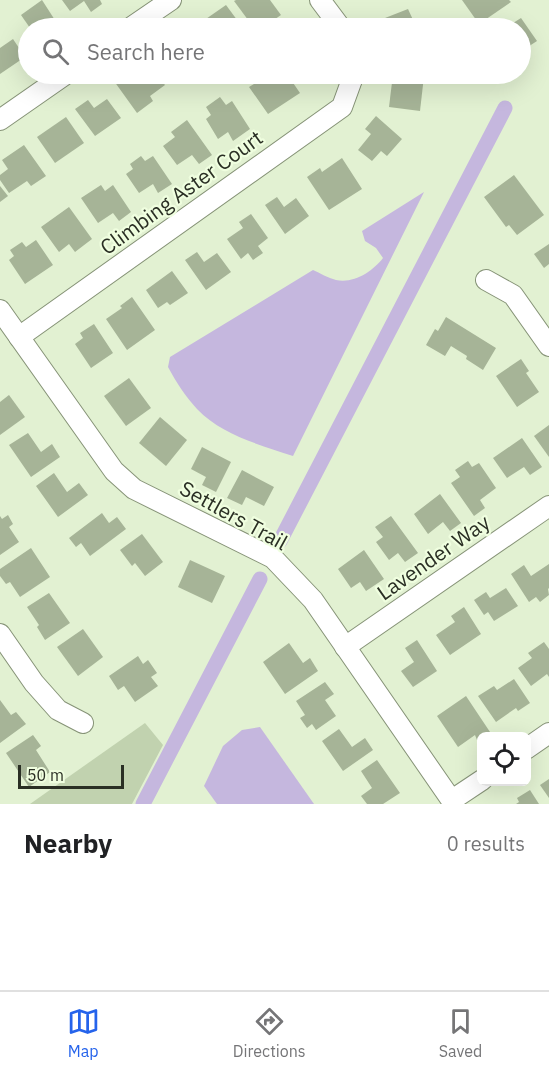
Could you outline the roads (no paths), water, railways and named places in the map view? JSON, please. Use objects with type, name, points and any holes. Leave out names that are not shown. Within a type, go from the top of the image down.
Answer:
[{"type":"street","points":[[145,18],[171,0]]},
{"type":"street","points":[[320,0],[334,18]]},
{"type":"street","points":[[0,120],[52,84]]},
{"type":"street","name":"Climbing Aster Court","points":[[19,337],[342,107],[350,84]]},
{"type":"street","points":[[486,280],[513,295],[549,346]]},
{"type":"street","name":"Settlers Trail","points":[[0,309],[114,471],[134,489],[273,558],[313,600],[453,802]]},
{"type":"street","name":"Lavender Way","points":[[345,648],[549,506]]},
{"type":"street","points":[[0,634],[34,683],[58,710],[83,723]]},
{"type":"street","points":[[531,746],[549,733]]},
{"type":"street","points":[[453,802],[477,784]]},
{"type":"waterway","points":[[280,541],[505,108]]},
{"type":"waterway","points":[[143,804],[260,579]]}]
